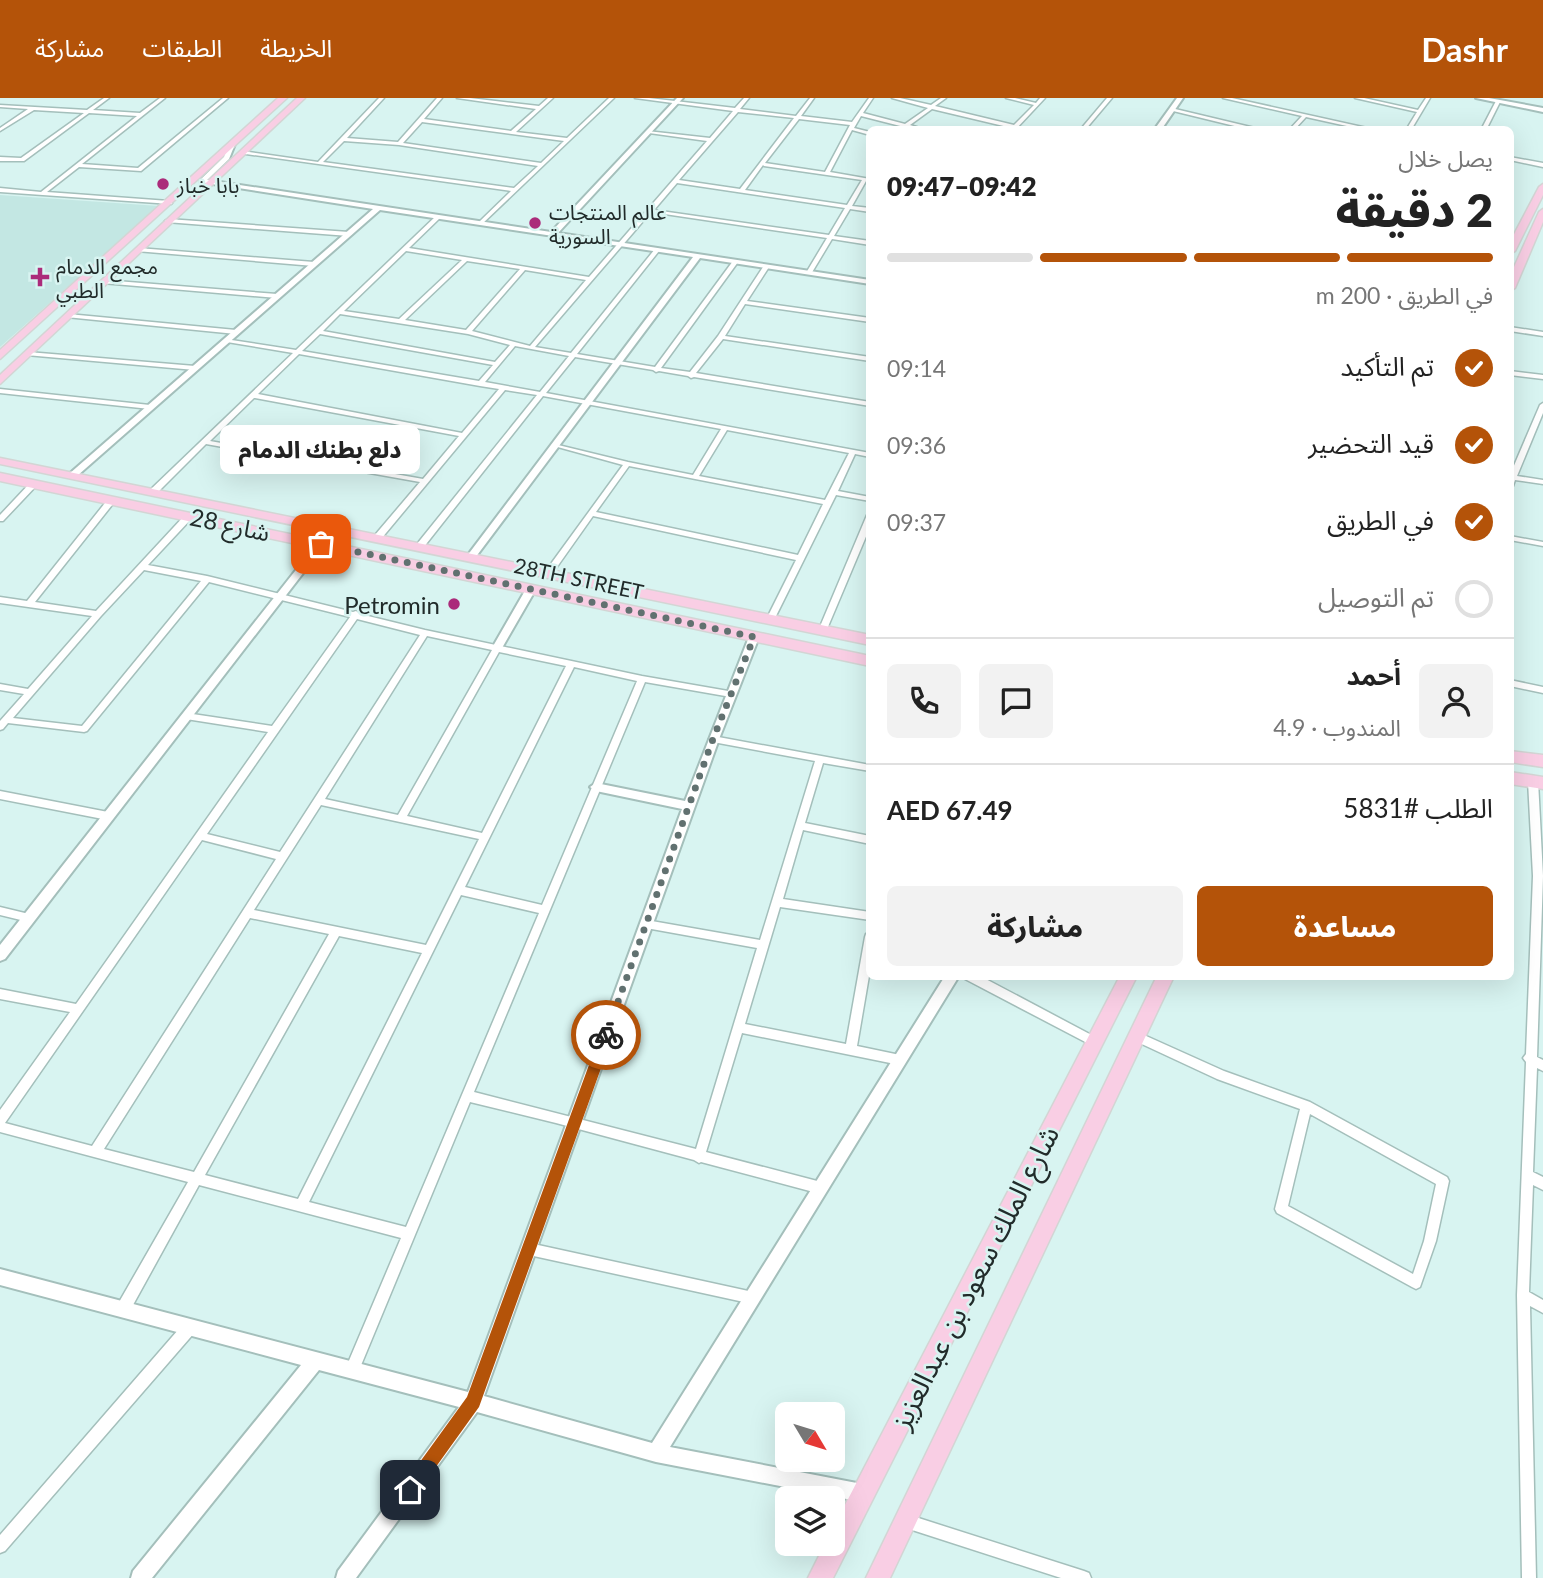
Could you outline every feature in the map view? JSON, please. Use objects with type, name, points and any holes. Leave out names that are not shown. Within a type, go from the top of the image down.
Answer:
[{"type":"main road","points":[[0,356],[283,98]]},
{"type":"main road","points":[[0,381],[301,98]]},
{"type":"main road","points":[[1514,237],[1543,187]]},
{"type":"main road","points":[[1514,279],[1543,212]]},
{"type":"main road","name":"28TH STREET","points":[[0,461],[75,474],[866,639]]},
{"type":"main road","name":"شارع 28","points":[[0,477],[866,660]]},
{"type":"main road","points":[[1514,757],[1543,761]]},
{"type":"main road","points":[[1514,779],[1538,782]]},
{"type":"main road","name":"شارع الملك سعود بن عبدالعزيز","points":[[820,1578],[1127,980]]},
{"type":"main road","name":"شارع الملك سعود بن عبدالعزيز","points":[[878,1578],[1164,980]]},
{"type":"street","points":[[0,159],[22,160],[107,98]]},
{"type":"street","points":[[42,193],[163,98]]},
{"type":"street","points":[[78,165],[139,170],[226,98]]},
{"type":"street","points":[[320,163],[382,98]]},
{"type":"street","points":[[399,144],[440,98]]},
{"type":"street","points":[[459,98],[540,108]]},
{"type":"street","points":[[504,104],[510,98]]},
{"type":"street","points":[[512,133],[551,98]]},
{"type":"street","points":[[481,223],[612,98]]},
{"type":"street","points":[[638,98],[678,100],[737,111],[798,117],[852,126],[866,132]]},
{"type":"street","points":[[531,348],[747,98]]},
{"type":"street","points":[[741,191],[812,98]]},
{"type":"street","points":[[827,173],[852,126],[872,98]]},
{"type":"street","points":[[894,98],[1005,126]]},
{"type":"street","points":[[907,125],[944,98]]},
{"type":"street","points":[[1008,98],[1036,104]]},
{"type":"street","points":[[1015,126],[1042,98]]},
{"type":"street","points":[[1086,126],[1110,98]]},
{"type":"street","points":[[1160,126],[1180,98]]},
{"type":"street","points":[[1225,98],[1245,100],[1356,126]]},
{"type":"street","points":[[1357,98],[1418,111]]},
{"type":"street","points":[[1410,126],[1429,98]]},
{"type":"street","points":[[1479,98],[1543,111]]},
{"type":"street","points":[[553,234],[678,100]]},
{"type":"street","points":[[1485,126],[1498,102]]},
{"type":"street","points":[[0,106],[142,115]]},
{"type":"street","points":[[0,130],[33,108]]},
{"type":"street","points":[[1171,109],[1231,126]]},
{"type":"street","points":[[860,114],[911,126]]},
{"type":"street","points":[[1295,126],[1305,115]]},
{"type":"street","points":[[421,120],[568,140]]},
{"type":"street","points":[[649,132],[712,140]]},
{"type":"street","points":[[342,139],[399,144],[542,165]]},
{"type":"street","points":[[232,144],[227,158],[202,181],[866,281]]},
{"type":"street","points":[[242,153],[516,190]]},
{"type":"street","points":[[1514,159],[1543,165]]},
{"type":"street","points":[[764,164],[866,179]]},
{"type":"street","points":[[677,181],[866,209]]},
{"type":"street","points":[[809,273],[866,181]]},
{"type":"street","points":[[0,190],[169,202]]},
{"type":"street","points":[[75,474],[378,208]]},
{"type":"street","points":[[652,211],[866,242]]},
{"type":"street","points":[[153,492],[438,217]]},
{"type":"street","points":[[168,221],[349,234]]},
{"type":"street","points":[[404,249],[590,279]]},
{"type":"street","points":[[138,250],[314,264]]},
{"type":"street","points":[[420,546],[657,250]]},
{"type":"street","points":[[472,556],[698,256]]},
{"type":"street","points":[[400,322],[466,259]]},
{"type":"street","points":[[656,370],[735,262]]},
{"type":"street","points":[[691,376],[721,337],[766,267]]},
{"type":"street","points":[[468,332],[523,268]]},
{"type":"street","points":[[104,282],[277,296]]},
{"type":"street","points":[[744,302],[866,319]]},
{"type":"street","points":[[339,312],[468,332],[513,345],[617,364],[866,403]]},
{"type":"street","points":[[68,316],[236,332]]},
{"type":"street","points":[[1514,330],[1543,334]]},
{"type":"street","points":[[319,332],[497,364]]},
{"type":"street","points":[[721,337],[866,358]]},
{"type":"street","points":[[227,340],[588,402],[866,455]]},
{"type":"street","points":[[480,384],[513,345]]},
{"type":"street","points":[[28,354],[195,368]]},
{"type":"street","points":[[1514,373],[1543,377]]},
{"type":"street","points":[[378,537],[503,388]]},
{"type":"street","points":[[0,391],[150,407]]},
{"type":"street","points":[[255,396],[464,435]]},
{"type":"street","points":[[1514,475],[1543,405]]},
{"type":"street","points":[[1534,427],[1543,429]]},
{"type":"street","points":[[695,477],[725,428]]},
{"type":"street","points":[[206,442],[425,481]]},
{"type":"street","points":[[556,445],[627,464],[828,503]]},
{"type":"street","points":[[771,618],[853,452]]},
{"type":"street","points":[[549,572],[627,464]]},
{"type":"street","points":[[1514,480],[1543,482]]},
{"type":"street","points":[[0,519],[34,484]]},
{"type":"street","points":[[833,492],[866,498]]},
{"type":"street","points":[[29,604],[112,500]]},
{"type":"street","points":[[592,513],[800,558]]},
{"type":"street","points":[[3,723],[98,614],[189,516]]},
{"type":"street","points":[[824,629],[866,527]]},
{"type":"street","points":[[1514,539],[1543,544]]},
{"type":"street","points":[[0,955],[321,544]]},
{"type":"street","points":[[143,567],[207,579],[425,633],[642,679],[731,694]]},
{"type":"street","points":[[3,723],[84,729],[207,579]]},
{"type":"street","points":[[401,818],[531,589]]},
{"type":"street","points":[[0,600],[98,614]]},
{"type":"street","points":[[0,1120],[356,614]]},
{"type":"street","points":[[95,1152],[425,633]]},
{"type":"street","points":[[345,1578],[474,1402],[713,739],[754,637]]},
{"type":"street","points":[[301,1206],[570,664]]},
{"type":"street","points":[[352,1370],[642,679]]},
{"type":"street","points":[[1514,683],[1543,690]]},
{"type":"street","points":[[0,687],[30,692]]},
{"type":"street","points":[[186,716],[275,730]]},
{"type":"street","points":[[713,739],[866,767]]},
{"type":"street","points":[[699,1157],[820,759]]},
{"type":"street","points":[[1529,1578],[1523,1294],[1529,1058],[1540,877],[1538,782]]},
{"type":"street","points":[[596,787],[689,806]]},
{"type":"street","points":[[0,795],[108,816]]},
{"type":"street","points":[[318,801],[485,837]]},
{"type":"street","points":[[800,826],[866,839]]},
{"type":"street","points":[[200,835],[283,857]]},
{"type":"street","points":[[458,890],[545,910]]},
{"type":"street","points":[[776,902],[866,915]]},
{"type":"street","points":[[0,911],[29,918]]},
{"type":"street","points":[[247,913],[429,950]]},
{"type":"street","points":[[646,924],[763,946]]},
{"type":"street","points":[[123,1310],[335,931]]},
{"type":"street","points":[[851,1050],[866,961]]},
{"type":"street","points":[[656,1453],[950,980]]},
{"type":"street","points":[[977,980],[1095,1042]]},
{"type":"street","points":[[0,994],[78,1009]]},
{"type":"street","points":[[738,1027],[900,1060]]},
{"type":"street","points":[[1135,1036],[1222,1075],[1306,1107],[1443,1181],[1430,1241],[1416,1283],[1281,1209],[1306,1107]]},
{"type":"street","points":[[1529,1058],[1543,1066]]},
{"type":"street","points":[[467,1096],[575,1121],[699,1157],[821,1188]]},
{"type":"street","points":[[0,1127],[409,1234]]},
{"type":"street","points":[[1528,1175],[1543,1184]]},
{"type":"street","points":[[529,1249],[753,1298]]},
{"type":"street","points":[[0,1277],[656,1453],[862,1493]]},
{"type":"street","points":[[1523,1294],[1543,1307]]},
{"type":"street","points":[[0,1545],[190,1327]]},
{"type":"street","points":[[140,1578],[316,1360]]},
{"type":"street","points":[[906,1521],[1084,1578]]},
{"type":"shaded area","name":"مجمع الدمام الطبي","points":[[0,195],[159,206],[0,347]]},
{"type":"way so far","points":[[321,544],[754,637],[713,739],[606,1035]]},
{"type":"place","name":"بابا خباز","points":[[163,184]]},
{"type":"place","name":"عالم المنتجات السورية","points":[[535,223]]},
{"type":"place","name":"مجمع الدمام الطبي","points":[[40,277]]},
{"type":"place","name":"دلع بطنك الدمام","points":[[321,544]]},
{"type":"place","name":"Petromin","points":[[454,604]]},
{"type":"route","points":[[410,1490],[474,1402],[606,1035]]}]
